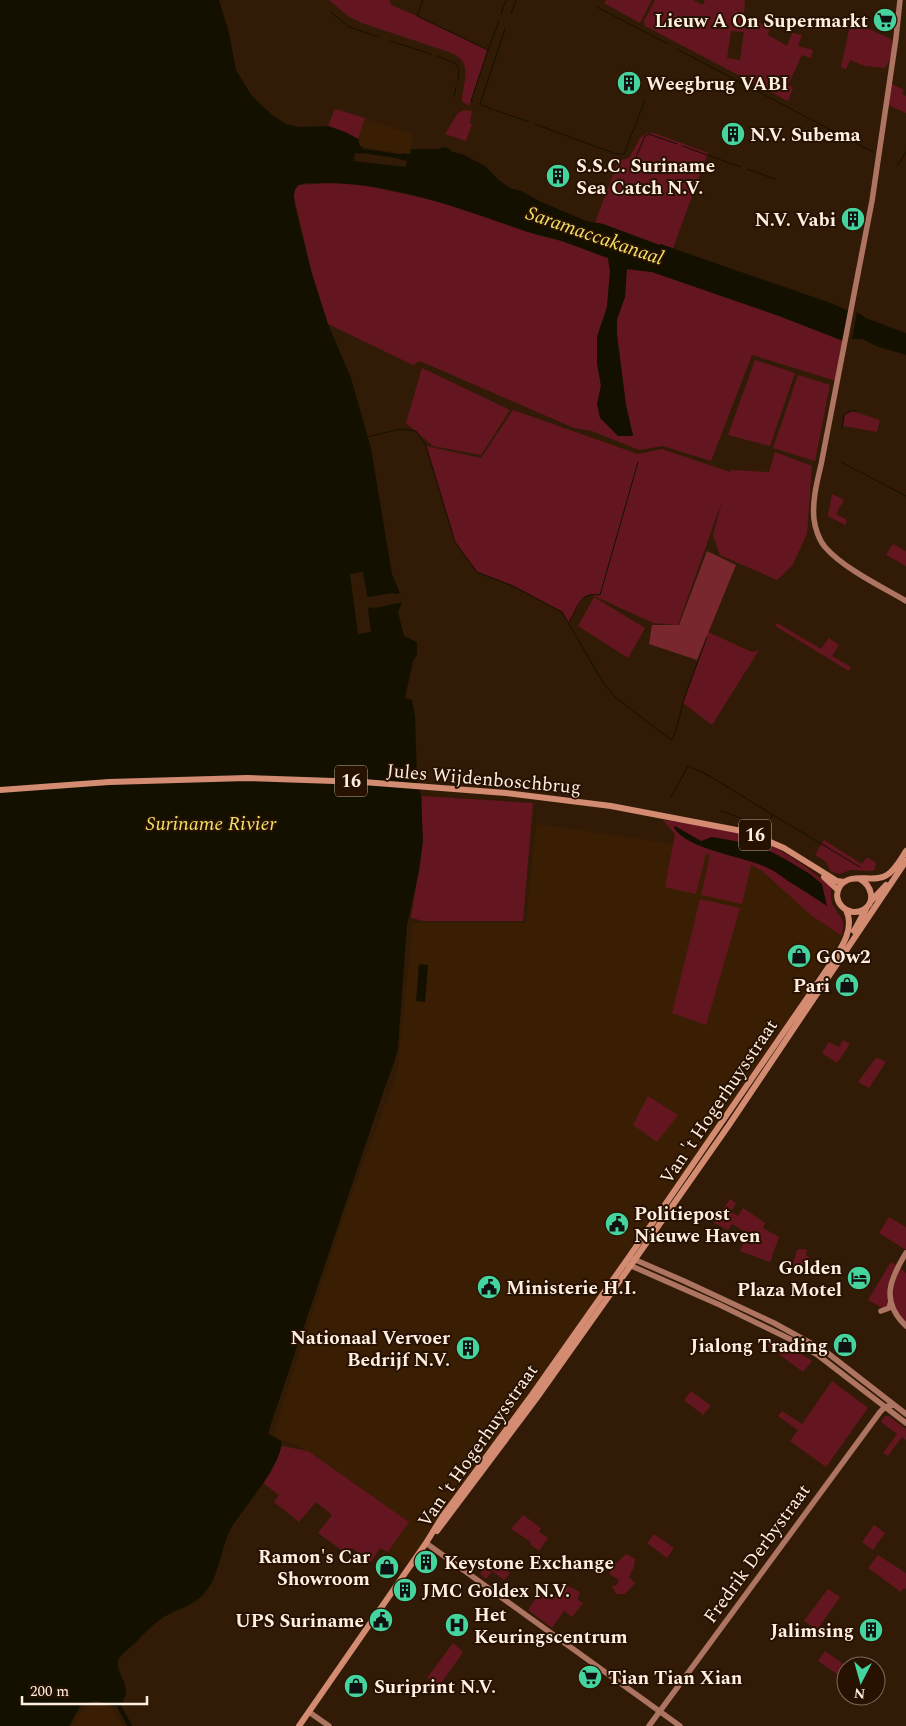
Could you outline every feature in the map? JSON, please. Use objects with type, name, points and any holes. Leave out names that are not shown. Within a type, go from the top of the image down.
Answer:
[{"type":"main road","points":[[900,0],[872,201],[814,499],[815,526],[824,546],[846,565],[906,601]]},
{"type":"main road","name":"Jules Wijdenboschbrug","points":[[0,790],[82,783],[247,778],[420,785],[545,797],[611,806],[747,832],[765,839],[836,881],[844,882]]},
{"type":"main road","points":[[838,890],[844,882],[851,878],[885,877],[906,851]]},
{"type":"main road","name":"Van 't Hogerhuysstraat","points":[[426,1543],[442,1516],[533,1398],[729,1125],[906,861]]},
{"type":"main road","name":"Jules Wijdenboschbrug","points":[[805,862],[838,890]]},
{"type":"main road","name":"Van 't Hogerhuysstraat","points":[[846,950],[868,906],[896,875]]},
{"type":"main road","points":[[846,910],[857,912],[868,906],[871,900],[868,885],[860,879]]},
{"type":"main road","name":"16","points":[[838,890],[838,900],[846,910]]},
{"type":"main road","name":"Van 't Hogerhuysstraat","points":[[630,1261],[844,943],[850,922],[846,910]]},
{"type":"main road","points":[[882,1311],[889,1308],[893,1275],[906,1253]]},
{"type":"main road","points":[[630,1261],[684,1281],[774,1323],[826,1351],[906,1414]]},
{"type":"main road","points":[[630,1261],[681,1288],[798,1343],[820,1356],[906,1423]]},
{"type":"main road","points":[[681,1288],[684,1281]]},
{"type":"main road","points":[[891,1300],[896,1313],[906,1326]]},
{"type":"main road","points":[[885,1407],[893,1405]]},
{"type":"main road","name":"Fredrik Derbystraat","points":[[649,1726],[802,1516],[885,1407]]},
{"type":"main road","points":[[426,1543],[680,1726]]},
{"type":"main road","name":"16","points":[[298,1726],[426,1543]]},
{"type":"main road","points":[[309,1712],[329,1726]]},
{"type":"shaded area","points":[[329,0],[389,0],[391,5],[488,50],[469,106],[462,101],[466,72],[465,66],[457,56],[362,23],[348,16]]},
{"type":"shaded area","points":[[606,0],[652,0],[640,23],[604,3]]},
{"type":"shaded area","points":[[655,0],[693,0],[703,5],[705,0],[745,0],[744,14],[749,20],[770,26],[768,35],[787,46],[792,33],[802,35],[798,46],[813,50],[811,58],[802,55],[788,85],[793,88],[788,101],[645,26],[644,21]],"holes":[[[731,31],[744,32],[740,60],[727,58]]]},
{"type":"shaded area","points":[[851,21],[891,39],[891,54],[885,68],[864,66],[850,60],[846,69],[841,67]]},
{"type":"shaded area","points":[[892,84],[904,90],[902,94],[906,96],[906,113],[888,105]]},
{"type":"shaded area","points":[[335,109],[365,118],[358,139],[328,126]]},
{"type":"shaded area","points":[[464,110],[472,111],[470,123],[472,124],[466,141],[445,134],[458,113]]},
{"type":"shaded area","points":[[365,118],[413,135],[410,155],[360,146],[358,139]]},
{"type":"shaded area","points":[[647,133],[654,133],[708,153],[673,248],[595,223],[618,161],[629,158],[640,138]]},
{"type":"shaded area","points":[[330,183],[362,185],[437,201],[608,258],[610,271],[607,307],[597,337],[597,363],[601,386],[597,404],[618,436],[633,435],[626,405],[617,335],[617,319],[625,297],[626,269],[652,272],[779,316],[846,342],[839,382],[752,355],[711,461],[663,446],[639,450],[592,431],[574,428],[420,361],[413,365],[328,324],[312,274],[294,197],[295,190],[299,185]]},
{"type":"shaded area","points":[[755,360],[795,373],[770,446],[728,435]]},
{"type":"shaded area","points":[[422,368],[510,410],[481,455],[433,446],[406,423]]},
{"type":"shaded area","points":[[798,375],[830,385],[815,461],[773,448]]},
{"type":"shaded area","points":[[513,410],[638,454],[662,449],[730,472],[731,470],[769,472],[775,452],[812,466],[807,534],[792,566],[777,580],[720,555],[713,535],[722,501],[678,625],[653,623],[590,594],[584,597],[568,623],[562,612],[513,586],[477,572],[455,542],[426,446],[481,458]]},
{"type":"shaded area","points":[[852,411],[880,420],[877,432],[843,426],[845,415]]},
{"type":"shaded area","points":[[832,494],[844,500],[836,514],[847,520],[845,525],[828,516]]},
{"type":"shaded area","points":[[893,544],[906,551],[906,566],[886,555]]},
{"type":"shaded area","points":[[707,551],[736,565],[697,660],[649,644],[652,625],[679,625]]},
{"type":"shaded area","points":[[594,597],[645,628],[628,658],[578,626]]},
{"type":"shaded area","points":[[777,623],[821,649],[829,638],[839,645],[832,656],[851,667],[849,671],[775,626]]},
{"type":"shaded area","points":[[708,632],[752,652],[759,650],[712,725],[683,703]]},
{"type":"shaded area","points":[[422,796],[533,803],[523,921],[424,921],[411,918],[422,849]]},
{"type":"shaded area","points":[[663,820],[736,831],[768,843],[791,857],[831,887],[832,903],[843,922],[842,936],[812,916],[762,871],[751,865],[742,904],[701,895],[710,855],[706,853],[696,894],[665,887],[675,834]]},
{"type":"shaded area","points":[[536,824],[673,844],[750,865],[762,871],[812,916],[842,936],[754,1074],[567,1343],[406,1565],[388,1552],[409,1522],[308,1451],[273,1435],[348,1204],[397,1074],[413,923],[526,923]]},
{"type":"shaded area","points":[[824,840],[862,864],[867,857],[876,863],[874,871],[850,870],[840,874],[831,872],[825,861],[815,855]]},
{"type":"shaded area","points":[[700,899],[740,908],[706,1025],[672,1013]]},
{"type":"shaded area","points":[[843,1040],[850,1044],[837,1063],[822,1053],[829,1042],[839,1047]]},
{"type":"shaded area","points":[[878,1058],[886,1062],[869,1088],[858,1082],[875,1059]]},
{"type":"shaded area","points":[[648,1096],[678,1115],[657,1142],[633,1125]]},
{"type":"shaded area","points":[[730,1199],[736,1203],[731,1212],[738,1216],[743,1208],[765,1223],[763,1228],[779,1237],[770,1262],[740,1251],[744,1242],[752,1235],[749,1232],[747,1233],[732,1224],[728,1230],[714,1223]]},
{"type":"shaded area","points":[[889,1217],[906,1227],[906,1250],[879,1233]]},
{"type":"shaded area","points":[[797,1250],[807,1250],[806,1255],[809,1257],[806,1272],[792,1268]]},
{"type":"shaded area","points":[[891,1262],[896,1265],[890,1282],[887,1307],[884,1309],[868,1300]]},
{"type":"shaded area","points":[[899,1267],[906,1273],[906,1324],[900,1316],[893,1297],[894,1283]]},
{"type":"shaded area","points":[[770,1340],[792,1348],[812,1361],[803,1372],[764,1343]]},
{"type":"shaded area","points":[[832,1381],[868,1408],[826,1467],[790,1441],[798,1430],[778,1416],[782,1411],[802,1424]]},
{"type":"shaded area","points":[[691,1391],[711,1406],[703,1415],[684,1400]]},
{"type":"shaded area","points":[[885,1416],[889,1416],[906,1429],[906,1440],[902,1437],[888,1456],[883,1453],[897,1434],[881,1422]]},
{"type":"shaded area","points":[[282,1446],[308,1451],[409,1522],[388,1552],[380,1548],[371,1562],[352,1548],[347,1554],[318,1533],[332,1515],[316,1502],[299,1522],[274,1502],[279,1495],[263,1483],[270,1473]]},
{"type":"shaded area","points":[[523,1515],[541,1528],[539,1532],[548,1538],[539,1551],[530,1544],[531,1542],[511,1529]]},
{"type":"shaded area","points":[[874,1525],[885,1533],[873,1550],[862,1542]]},
{"type":"shaded area","points":[[654,1534],[674,1548],[667,1558],[647,1543]]},
{"type":"shaded area","points":[[626,1554],[635,1559],[634,1567],[629,1577],[635,1583],[625,1594],[616,1594],[612,1586],[617,1585],[619,1580],[609,1574],[614,1565]]},
{"type":"shaded area","points":[[878,1555],[906,1573],[906,1589],[904,1588],[901,1592],[868,1568]]},
{"type":"shaded area","points":[[491,1560],[510,1573],[504,1580],[492,1571],[486,1579],[480,1574]]},
{"type":"shaded area","points":[[563,1584],[578,1591],[580,1594],[577,1599],[583,1603],[572,1617],[564,1611],[552,1628],[528,1610],[540,1592],[552,1600]]},
{"type":"shaded area","points":[[828,1589],[840,1597],[817,1630],[804,1621]]},
{"type":"shaded area","points":[[453,1643],[462,1651],[462,1654],[441,1683],[436,1684],[427,1678]]},
{"type":"shaded area","points":[[825,1651],[836,1659],[836,1673],[818,1661]]},
{"type":"shaded area","points":[[101,1703],[114,1710],[123,1726],[70,1726],[87,1706]]},
{"type":"water","name":"Suriname Rivier","points":[[0,0],[219,0],[229,33],[236,70],[252,96],[272,115],[286,124],[299,127],[328,126],[358,139],[360,146],[363,147],[361,154],[355,153],[354,161],[406,167],[407,161],[399,159],[402,153],[410,154],[411,149],[446,147],[485,166],[510,188],[521,191],[539,201],[586,221],[603,224],[849,311],[846,342],[779,316],[652,272],[627,269],[625,297],[617,319],[617,335],[626,405],[633,436],[618,436],[600,418],[597,404],[601,386],[597,363],[597,337],[607,307],[610,271],[608,258],[562,241],[400,192],[348,184],[322,183],[301,184],[295,189],[295,206],[312,274],[328,324],[351,378],[371,448],[392,574],[402,603],[398,612],[404,636],[417,642],[417,655],[413,661],[405,698],[412,700],[415,716],[417,776],[421,797],[423,841],[419,871],[407,926],[398,1048],[268,1434],[281,1441],[276,1461],[263,1484],[233,1525],[225,1542],[217,1570],[203,1595],[194,1602],[160,1620],[119,1658],[118,1668],[126,1688],[122,1703],[119,1706],[112,1706],[95,1701],[81,1705],[69,1726],[0,1726]]},
{"type":"water","points":[[857,312],[866,318],[906,333],[906,355],[876,346],[862,339],[852,339]]},
{"type":"water","points":[[675,826],[701,841],[712,837],[758,845],[785,859],[810,874],[822,884],[827,906],[772,870],[693,843],[682,836],[674,828]]},
{"type":"water","points":[[419,964],[428,965],[425,1002],[416,1001]]},
{"type":"pier","points":[[363,572],[368,597],[402,593],[404,602],[374,608],[370,607],[368,609],[371,632],[358,634],[350,574]]},
{"type":"waterway","points":[[423,0],[417,16],[488,50],[499,21]]},
{"type":"waterway","points":[[501,14],[506,0]]},
{"type":"waterway","points":[[511,14],[516,0]]},
{"type":"waterway","points":[[597,7],[668,44]]},
{"type":"waterway","points":[[331,12],[349,27],[378,37]]},
{"type":"waterway","points":[[480,104],[505,29]]},
{"type":"waterway","points":[[390,41],[431,54]]},
{"type":"waterway","points":[[677,49],[873,152]]},
{"type":"waterway","points":[[473,102],[471,101],[488,50]]},
{"type":"waterway","points":[[438,56],[456,64],[459,69],[458,80]]},
{"type":"waterway","points":[[454,97],[456,87]]},
{"type":"waterway","points":[[535,124],[616,154],[624,154],[645,100]]},
{"type":"waterway","points":[[481,105],[492,109]]},
{"type":"waterway","points":[[495,110],[529,122]]},
{"type":"waterway","points":[[631,169],[645,136],[649,134],[677,144]]},
{"type":"waterway","points":[[682,146],[741,167]]},
{"type":"waterway","points":[[357,150],[404,157]]},
{"type":"waterway","points":[[897,166],[906,152]]},
{"type":"waterway","points":[[747,169],[775,179]]},
{"type":"waterway","points":[[842,428],[844,415],[850,411],[856,411]]},
{"type":"waterway","points":[[367,437],[400,429],[416,431],[426,446],[455,542],[477,572],[513,586],[562,612],[602,681],[615,697],[671,740],[675,734],[683,703]]},
{"type":"waterway","points":[[569,622],[580,601],[588,596],[600,595],[638,462]]},
{"type":"waterway","points":[[841,462],[906,496]]},
{"type":"waterway","points":[[683,702],[707,637]]},
{"type":"waterway","points":[[671,797],[688,766],[708,775],[773,815],[765,827],[721,811]]},
{"type":"waterway","points":[[773,815],[860,867]]},
{"type":"waterway","points":[[116,1701],[130,1726]]},
{"type":"place","name":"Lieuw A On Supermarkt","points":[[885,20]]},
{"type":"place","name":"Weegbrug VABI","points":[[629,83]]},
{"type":"place","name":"N.V. Subema","points":[[733,134]]},
{"type":"place","name":"S.S.C. Suriname Sea Catch N.V.","points":[[558,176]]},
{"type":"place","name":"N.V. Vabi","points":[[853,219]]},
{"type":"place","name":"GOw2","points":[[799,956]]},
{"type":"place","name":"Pari","points":[[847,985]]},
{"type":"place","name":"Politiepost Nieuwe Haven","points":[[617,1224]]},
{"type":"place","name":"Golden Plaza Motel","points":[[859,1278]]},
{"type":"place","name":"Ministerie H.I.","points":[[489,1287]]},
{"type":"place","name":"Jialong Trading","points":[[845,1345]]},
{"type":"place","name":"Nationaal Vervoer Bedrijf N.V.","points":[[468,1348]]},
{"type":"place","name":"Keystone Exchange","points":[[426,1562]]},
{"type":"place","name":"Ramon's Car Showroom","points":[[387,1567]]},
{"type":"place","name":"JMC Goldex N.V.","points":[[405,1590]]},
{"type":"place","name":"UPS Suriname","points":[[381,1620]]},
{"type":"place","name":"Het Keuringscentrum","points":[[457,1625]]},
{"type":"place","name":"Jalimsing","points":[[871,1630]]},
{"type":"place","name":"Tian Tian Xian","points":[[590,1677]]},
{"type":"place","name":"Suriprint N.V.","points":[[356,1686]]},
{"type":"water label","name":"Saramaccakanaal","points":[[595,235]]}]
